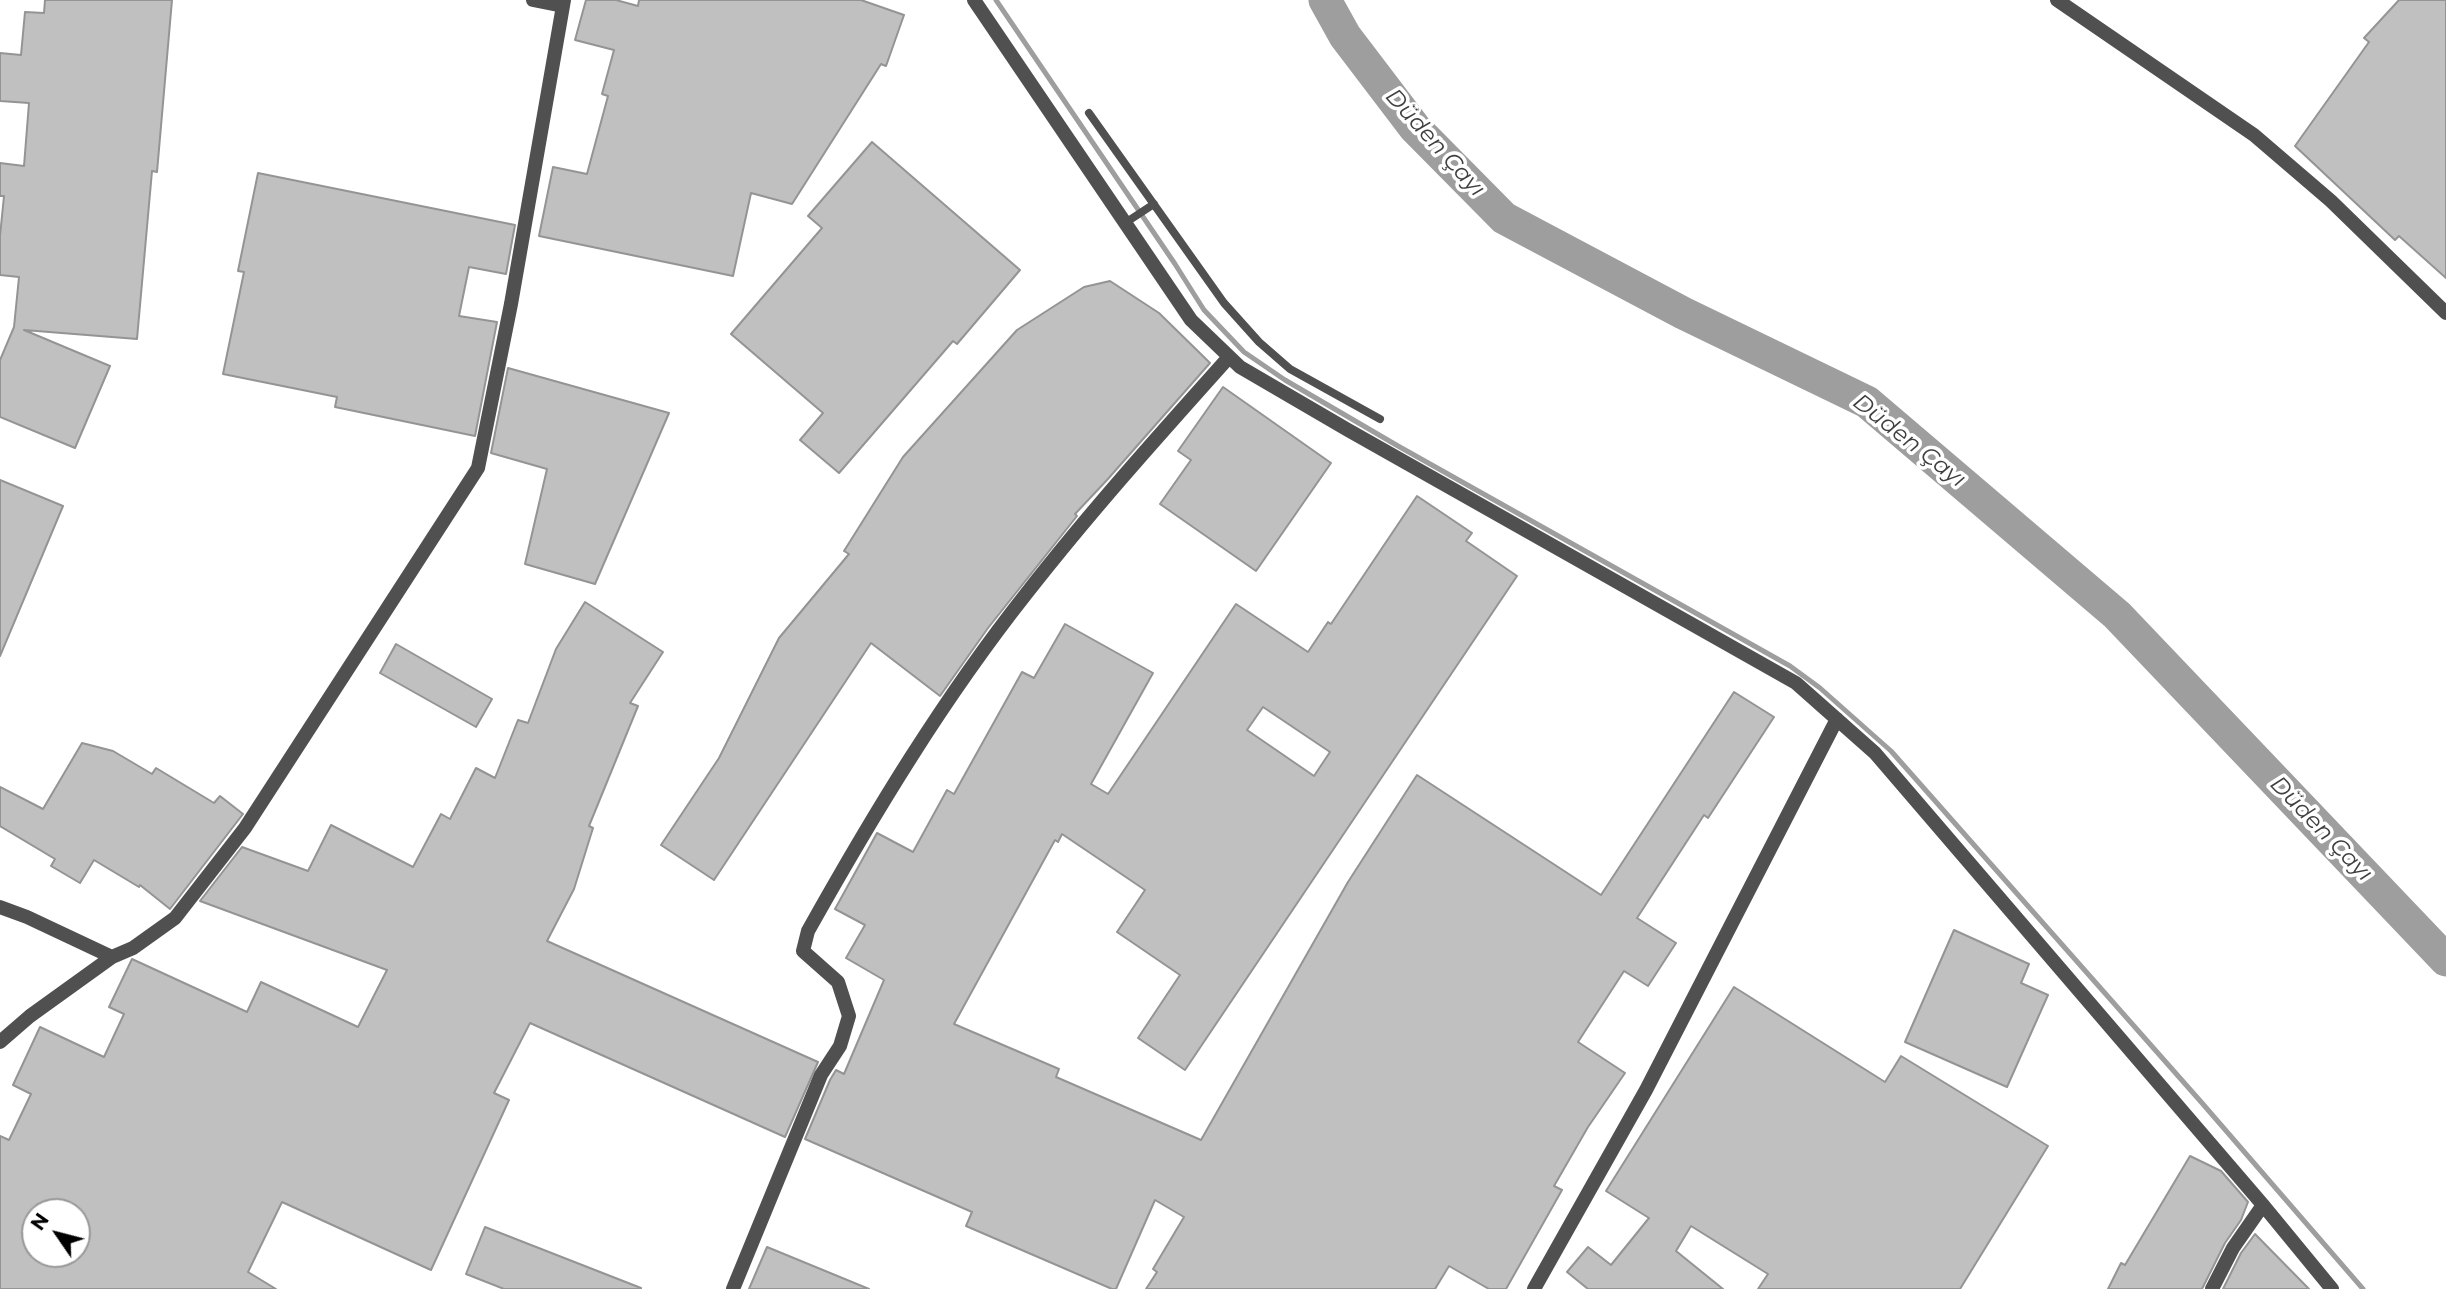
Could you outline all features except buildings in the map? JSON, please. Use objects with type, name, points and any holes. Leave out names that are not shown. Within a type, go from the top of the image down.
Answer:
[{"type":"street","points":[[0,1042],[30,1016],[112,957],[133,948],[176,918],[245,828],[478,468],[511,304],[563,3],[533,0]]},
{"type":"street","points":[[974,0],[1191,320],[1240,367],[1796,684],[1875,753],[2332,1289]]},
{"type":"street","points":[[2057,0],[2254,135],[2331,201],[2446,313]]},
{"type":"street","points":[[733,1289],[821,1075],[840,1046],[849,1016],[838,982],[803,951],[808,932],[869,824],[962,681],[1025,595],[1130,467],[1229,356]]},
{"type":"street","points":[[1534,1289],[1646,1090],[1837,719]]},
{"type":"street","points":[[0,907],[112,957]]},
{"type":"street","points":[[2212,1289],[2233,1248],[2263,1205]]},
{"type":"lane","points":[[1089,113],[1224,303],[1274,356],[1290,369],[1380,419]]},
{"type":"lane","points":[[1126,223],[1154,204]]},
{"type":"waterway","points":[[996,0],[1204,310],[1244,352],[1285,380],[1398,446],[1790,666],[1820,688],[1891,751],[2363,1289]]},
{"type":"waterway","name":"Düden Çayı","points":[[1325,0],[1345,36],[1415,128],[1504,218],[1683,313],[1867,402],[2117,615],[2446,960]]}]
